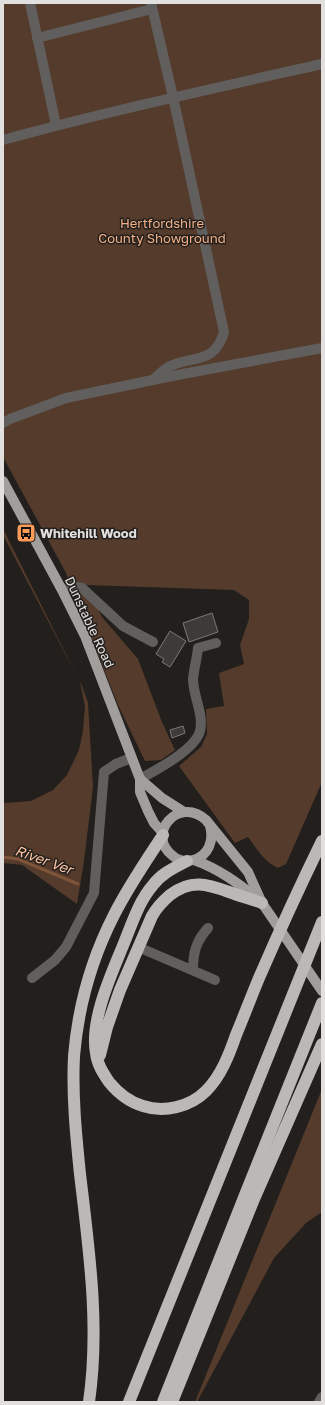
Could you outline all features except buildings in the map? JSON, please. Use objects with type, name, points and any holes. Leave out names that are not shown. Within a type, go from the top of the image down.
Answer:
[{"type":"highway","points":[[89,1402],[94,1351],[94,1310],[76,1126],[74,1071],[75,1048],[88,980],[102,941],[120,904],[163,834]]},
{"type":"highway","points":[[191,861],[165,873],[157,880],[146,894],[110,977],[99,1012],[94,1040],[95,1052],[99,1065],[112,1085],[122,1095],[145,1107],[158,1109],[180,1106],[192,1101],[206,1091],[220,1073],[295,896],[322,841]]},
{"type":"highway","points":[[99,1065],[100,1053],[107,1027],[120,990],[152,916],[158,907],[176,890],[185,886],[201,884],[209,885],[262,903]]},
{"type":"highway","points":[[129,1402],[321,923]]},
{"type":"highway","points":[[163,1402],[244,1195],[322,1003]]},
{"type":"highway","points":[[172,1402],[254,1199],[322,1044]]},
{"type":"main road","name":"Dunstable Road","points":[[3,481],[85,636],[140,779],[140,792],[154,823],[163,834]]},
{"type":"main road","name":"Dunstable Road","points":[[140,779],[162,798],[184,812]]},
{"type":"main road","points":[[262,903],[235,880],[225,874],[210,866],[174,857],[168,852],[164,844],[163,834],[164,827],[170,818],[179,813],[191,812],[198,814],[206,820],[248,872],[262,903],[322,992]]},
{"type":"main road","points":[[191,861],[204,855],[210,846],[212,837],[210,826]]},
{"type":"street","points":[[30,3],[56,125]]},
{"type":"street","points":[[37,38],[152,6],[224,332],[221,343],[208,356],[169,366],[153,380]]},
{"type":"street","points":[[3,140],[56,125],[173,97],[322,64]]},
{"type":"street","points":[[3,424],[10,419],[66,398],[322,348]]},
{"type":"street","points":[[62,590],[71,586],[82,588],[123,626],[153,642]]},
{"type":"street","points":[[140,779],[171,761],[196,739],[200,732],[201,723],[193,680],[198,648],[216,643]]},
{"type":"street","points":[[32,978],[55,960],[66,947],[94,893],[104,772],[116,764],[131,758]]},
{"type":"street","points":[[193,970],[193,954],[196,945],[203,933],[208,928]]},
{"type":"street","points":[[138,947],[215,980]]},
{"type":"street","points":[[319,1402],[322,1397]]},
{"type":"green space","name":"Hertfordshire County Showground","points":[[3,3],[322,3],[322,782],[286,864],[278,868],[265,859],[248,837],[235,843],[179,766],[201,747],[207,734],[206,709],[224,706],[219,673],[244,664],[240,645],[249,619],[249,600],[234,590],[86,585],[102,617],[138,659],[162,722],[175,750],[161,760],[145,761],[118,705],[65,571],[3,457]]},
{"type":"green space","points":[[3,529],[80,681],[3,535]]},
{"type":"green space","points":[[80,682],[88,703],[93,787],[77,904],[22,865],[3,863],[3,803],[31,801],[53,790],[67,775],[79,750],[83,731],[85,706]]},
{"type":"green space","points":[[322,1089],[322,1212],[306,1223],[274,1258],[197,1402],[195,1402]]},
{"type":"waterway","name":"River Ver","points":[[3,857],[18,859],[78,884]]},
{"type":"place","name":"Whitehill Wood","points":[[26,533]]}]
